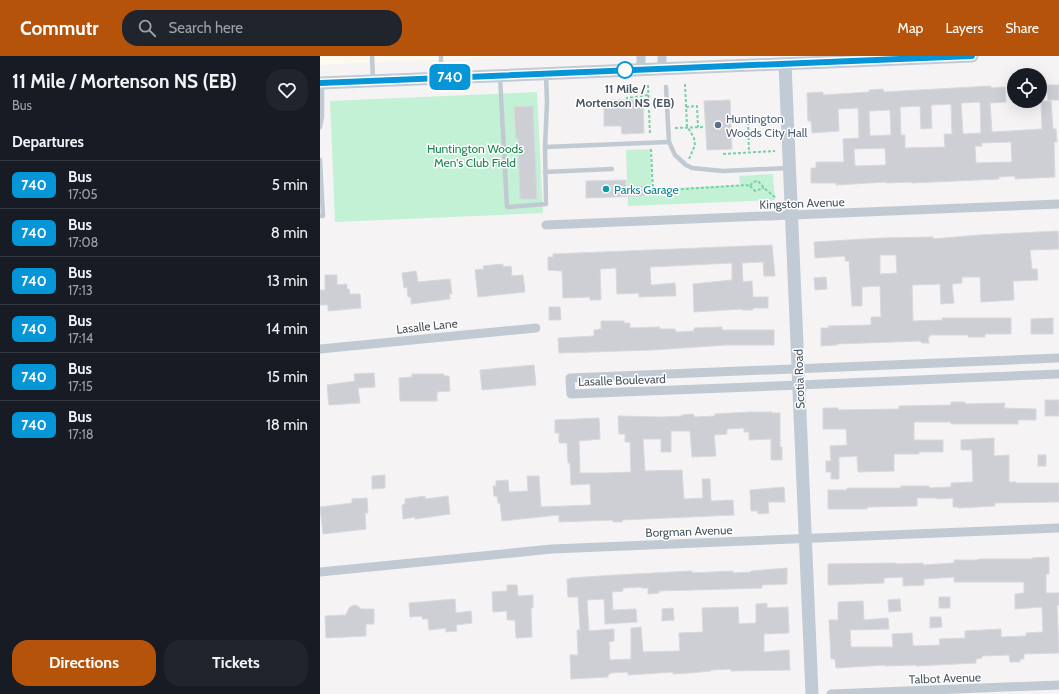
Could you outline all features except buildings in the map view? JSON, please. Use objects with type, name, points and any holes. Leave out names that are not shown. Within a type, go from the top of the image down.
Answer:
[{"type":"main road","points":[[321,83],[641,69],[662,62],[785,64],[972,56]]},
{"type":"main road","name":"Scotia Road","points":[[785,64],[812,694]]},
{"type":"street","points":[[641,56],[641,69]]},
{"type":"street","name":"Kingston Avenue","points":[[546,225],[1059,204]]},
{"type":"street","name":"Lasalle Lane","points":[[320,348],[536,328]]},
{"type":"street","name":"Lasalle Boulevard","points":[[1059,358],[570,378],[571,394],[1059,374]]},
{"type":"street","points":[[957,363],[957,378]]},
{"type":"street","name":"Borgman Avenue","points":[[320,572],[552,549],[1059,528]]},
{"type":"street","name":"Talbot Avenue","points":[[831,694],[1059,685]]},
{"type":"lane","points":[[372,56],[373,80]]},
{"type":"lane","points":[[440,56],[441,78]]},
{"type":"lane","points":[[500,75],[507,207],[546,204],[546,73]]},
{"type":"lane","points":[[320,127],[322,117],[321,83]]},
{"type":"lane","points":[[666,87],[668,142],[675,155],[686,165],[692,168],[723,171],[790,168]]},
{"type":"lane","points":[[545,147],[668,142]]},
{"type":"lane","points":[[320,160],[323,216],[320,216]]},
{"type":"lane","points":[[545,172],[612,169]]},
{"type":"path","points":[[685,84],[688,128],[694,138],[695,145],[686,165]]},
{"type":"path","points":[[648,85],[650,136]]},
{"type":"path","points":[[627,100],[627,98],[648,95]]},
{"type":"path","points":[[686,107],[697,106],[698,127]]},
{"type":"path","points":[[731,123],[774,120]]},
{"type":"path","points":[[748,122],[748,152]]},
{"type":"path","points":[[668,129],[705,127]]},
{"type":"path","points":[[651,148],[653,191],[746,185],[750,186],[755,191],[764,188]]},
{"type":"path","points":[[723,154],[775,151]]},
{"type":"path","points":[[750,186],[753,182],[758,181],[776,198]]},
{"type":"shaded area","points":[[320,56],[497,56],[497,57],[320,65]]},
{"type":"green space","name":"Huntington Woods Men's Club Field","points":[[537,92],[543,213],[335,222],[330,101]]},
{"type":"green space","points":[[650,149],[652,189],[740,185],[739,176],[773,174],[775,200],[628,206],[626,150]]},
{"type":"bus line","name":"740","points":[[320,83],[972,56]]},
{"type":"place","name":"11 Mile / Mortenson NS (EB)","points":[[625,70]]},
{"type":"place","name":"Huntington Woods City Hall","points":[[718,125]]},
{"type":"place","name":"Parks Garage","points":[[606,189]]}]
